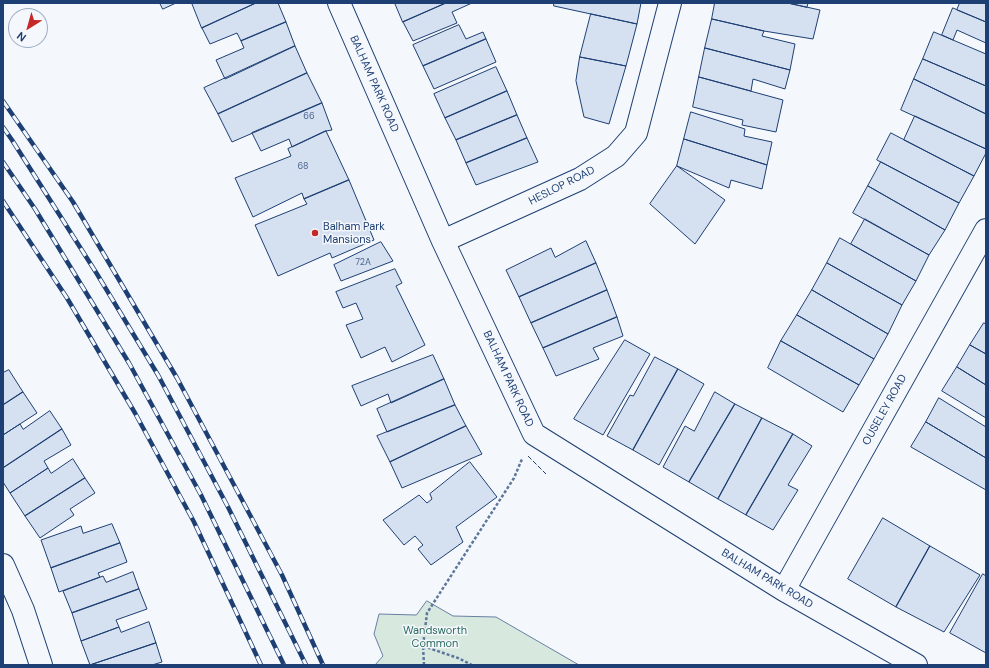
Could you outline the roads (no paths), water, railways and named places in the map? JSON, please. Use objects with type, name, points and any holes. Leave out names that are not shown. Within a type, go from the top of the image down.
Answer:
[{"type":"street","name":"BALHAM PARK ROAD","points":[[339,3],[443,241],[534,434],[784,590],[916,665]]},
{"type":"street","name":"HESLOP ROAD","points":[[443,241],[580,179],[616,156],[636,133],[670,3]]},
{"type":"street","name":"OUSELEY ROAD","points":[[784,590],[986,230]]},
{"type":"street","points":[[3,565],[23,610],[41,665]]},
{"type":"railway","points":[[3,101],[73,202],[177,378],[282,575],[323,665]]},
{"type":"railway","points":[[3,127],[97,274],[158,375],[228,507],[306,665]]},
{"type":"railway","points":[[3,162],[35,209],[129,363],[201,495],[284,665]]},
{"type":"railway","points":[[3,201],[67,298],[135,413],[194,522],[261,665]]},
{"type":"place","name":"Balham Park Mansions","points":[[315,233]]},
{"type":"park label","name":"Wandsworth Common","points":[[435,637]]}]
